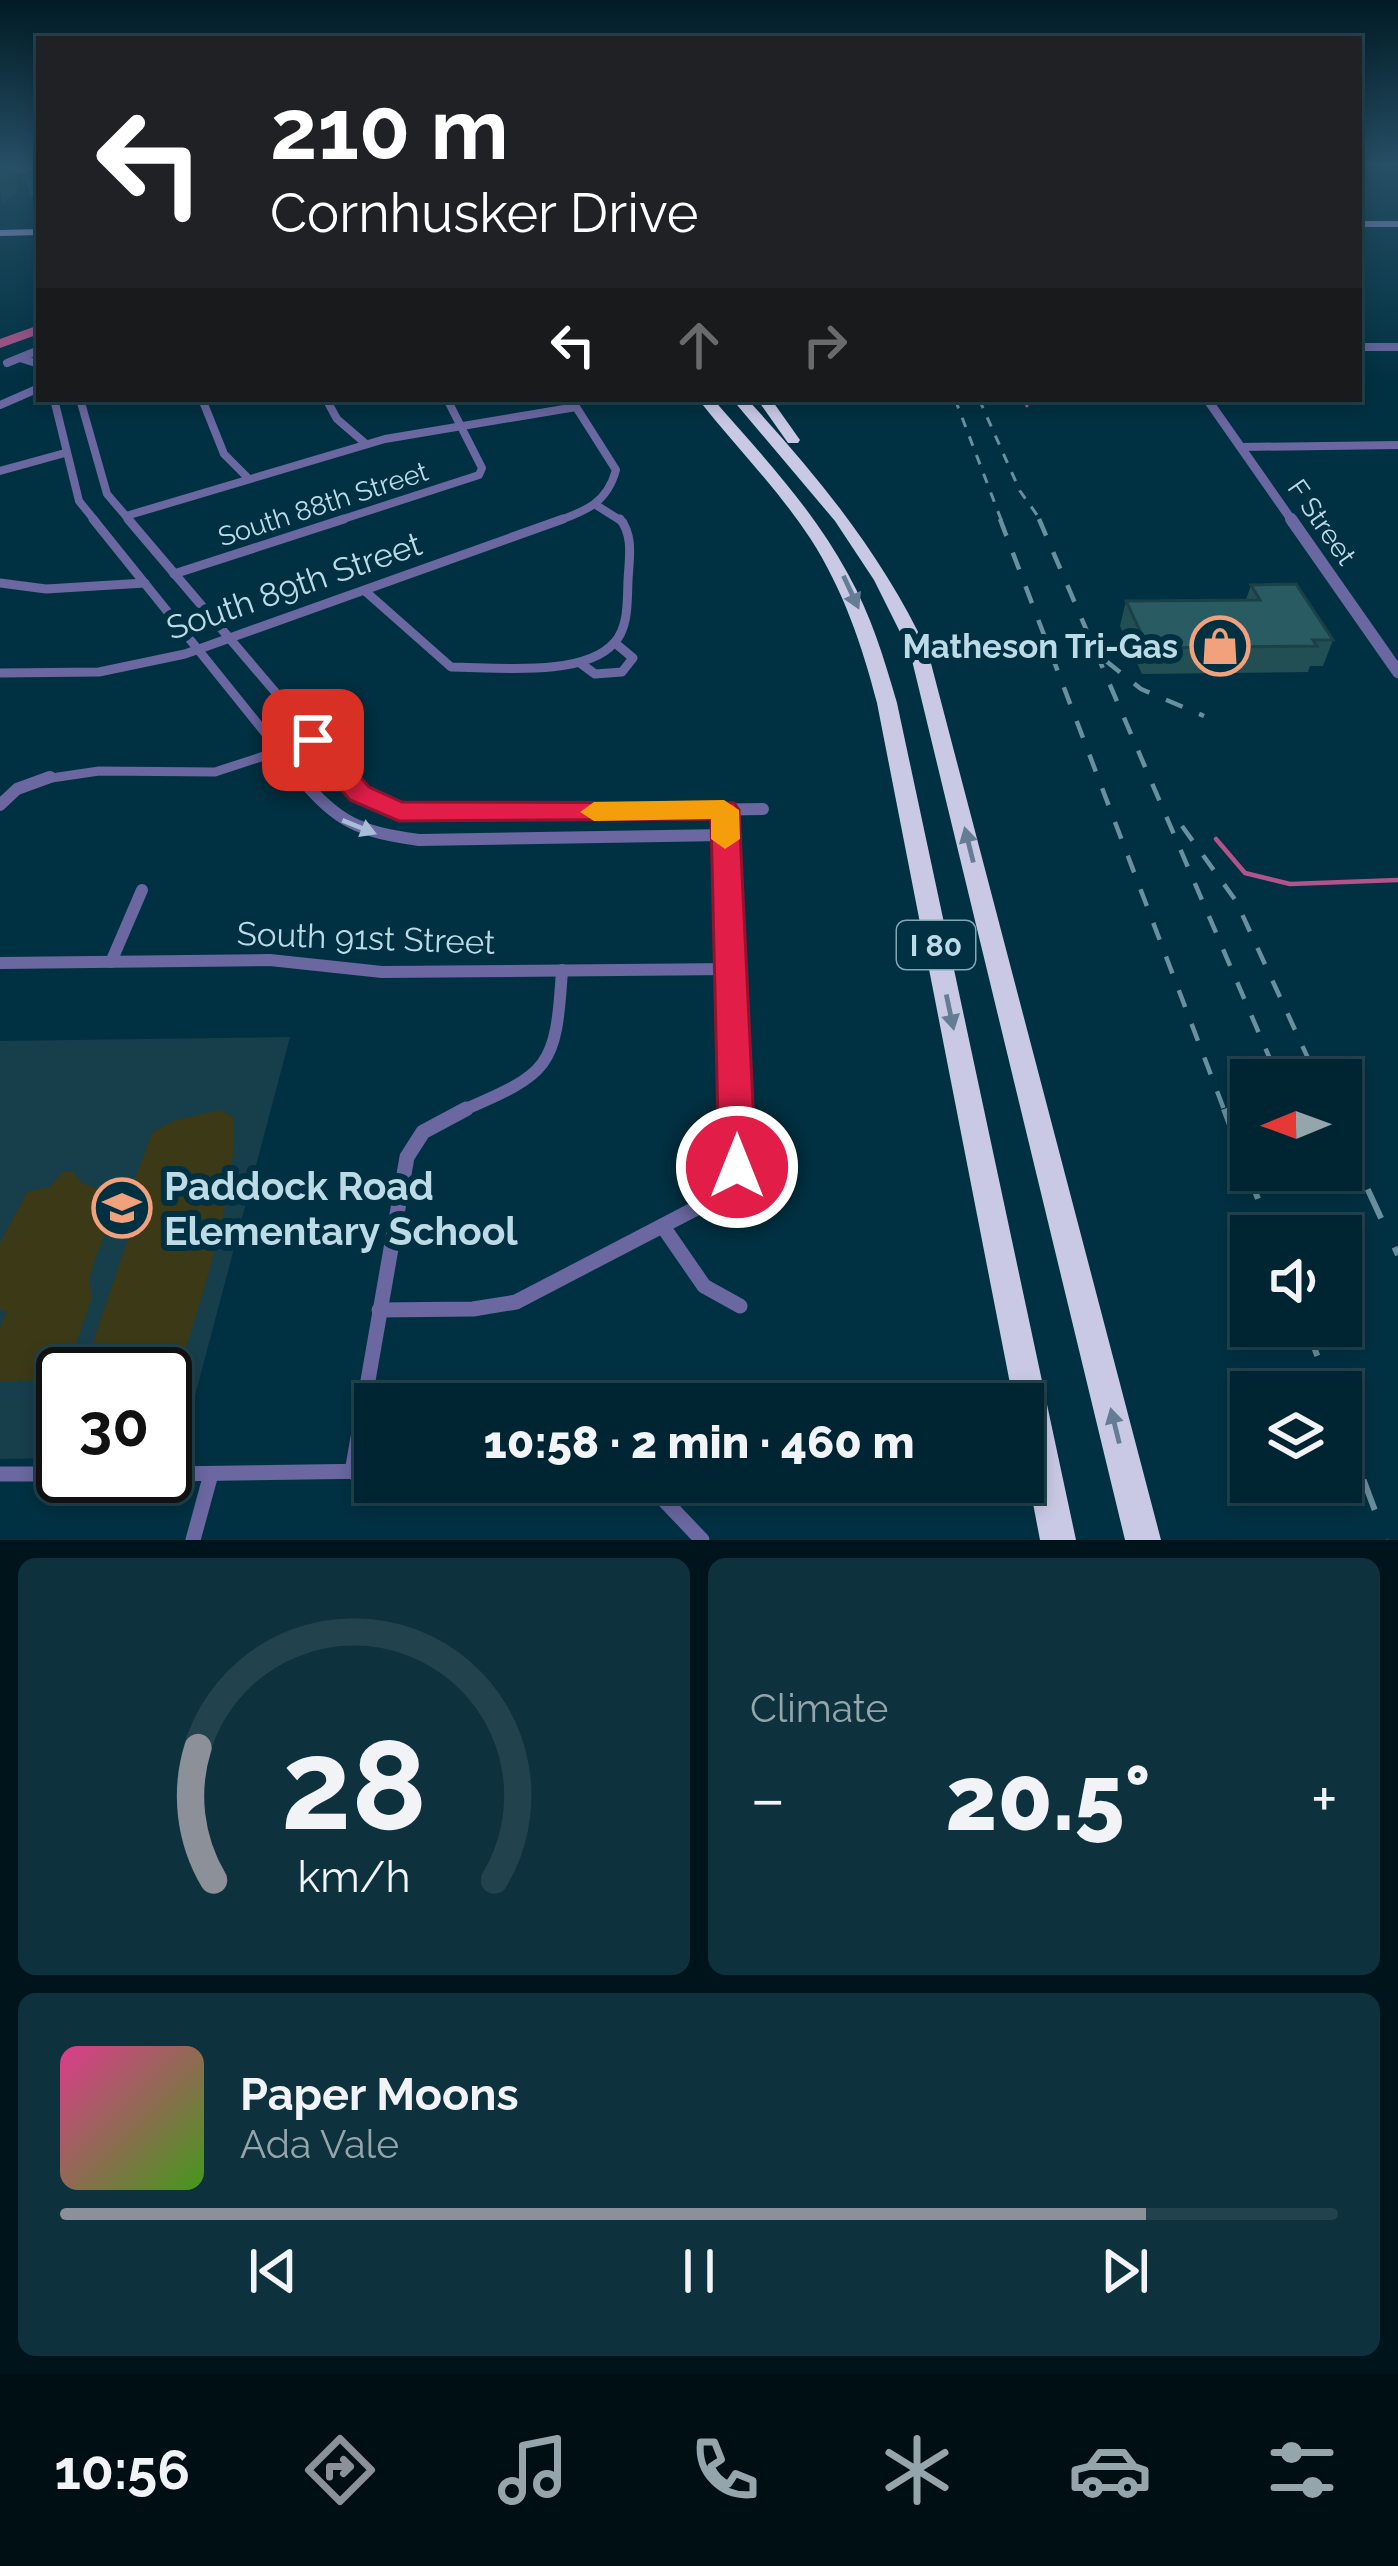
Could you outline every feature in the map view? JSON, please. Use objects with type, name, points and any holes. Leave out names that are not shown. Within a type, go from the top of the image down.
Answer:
[{"type":"highway","points":[[693,402],[822,540]]},
{"type":"highway","name":"I 80","points":[[707,402],[822,540],[860,609],[881,679],[1058,1540]]},
{"type":"highway","name":"I 80","points":[[742,402],[822,492],[887,581],[930,688],[1144,1540]]},
{"type":"highway","points":[[766,402],[817,470],[822,492]]},
{"type":"street","points":[[1362,339],[1371,347]]},
{"type":"street","points":[[1362,347],[1398,347]]},
{"type":"street","points":[[7,363],[36,351]]},
{"type":"street","points":[[20,358],[36,363]]},
{"type":"street","points":[[0,405],[36,389]]},
{"type":"street","points":[[55,402],[79,501],[327,810],[348,824],[382,836],[419,839],[725,835]]},
{"type":"street","points":[[81,402],[101,484],[359,794],[399,811],[764,808]]},
{"type":"street","points":[[203,402],[224,454],[249,479]]},
{"type":"street","points":[[328,402],[337,419],[366,444]]},
{"type":"street","points":[[448,402],[460,425]]},
{"type":"street","name":"F Street","points":[[1210,402],[1398,671]]},
{"type":"street","points":[[126,516],[366,444],[573,403],[616,470],[613,488],[596,505],[623,520],[630,535],[626,620],[615,643],[580,663],[534,669],[451,668],[365,590]]},
{"type":"street","name":"South 88th Street","points":[[174,574],[483,471],[460,425]]},
{"type":"street","points":[[1242,448],[1398,446]]},
{"type":"street","points":[[0,471],[65,453]]},
{"type":"street","name":"South 89th Street","points":[[0,673],[112,670],[197,650],[596,505]]},
{"type":"street","points":[[0,583],[46,589],[145,583]]},
{"type":"street","points":[[580,663],[595,674],[622,672],[633,658],[615,643]]},
{"type":"street","points":[[0,806],[16,788],[43,776],[217,772],[313,740]]},
{"type":"street","points":[[380,1310],[473,1309],[515,1302],[664,1228],[712,1201],[731,1181],[739,1156],[724,810]]},
{"type":"street","points":[[111,962],[142,890]]},
{"type":"street","name":"South 91st Street","points":[[0,963],[270,960],[382,972],[730,969]]},
{"type":"street","points":[[192,1474],[352,1472],[412,1144],[435,1123],[528,1078],[546,1064],[554,1048],[562,970]]},
{"type":"street","points":[[664,1228],[703,1286],[725,1303],[740,1306]]},
{"type":"street","points":[[0,1474],[36,1474]]},
{"type":"street","points":[[193,1540],[211,1474]]},
{"type":"street","points":[[665,1503],[682,1514],[702,1540]]},
{"type":"shaded area","name":"Paddock Road Elementary School","points":[[290,1037],[192,1407],[192,1347],[36,1347],[36,1458],[0,1459],[0,1041]]},
{"type":"shaded area","points":[[220,1110],[233,1117],[221,1223],[186,1347],[91,1347],[132,1228],[131,1190],[152,1133],[173,1121]]},
{"type":"shaded area","points":[[72,1171],[82,1183],[120,1197],[95,1259],[89,1281],[92,1297],[75,1347],[36,1347],[36,1380],[0,1381],[0,1328],[7,1311],[0,1310],[0,1243],[27,1192],[49,1187],[63,1172]]},
{"type":"building","points":[[1296,584],[1333,640],[1313,640],[1317,646],[1148,648],[1126,601],[1260,600],[1251,585]]},
{"type":"waterway","points":[[0,344],[36,330]]},
{"type":"waterway","points":[[1025,402],[1027,406]]},
{"type":"waterway","points":[[1216,839],[1245,873],[1290,884],[1398,880]]},
{"type":"railway","points":[[956,402],[1002,522]]},
{"type":"railway","points":[[980,402],[1020,491],[1042,522]]},
{"type":"railway","points":[[1000,519],[1225,1112]]},
{"type":"railway","points":[[1039,519],[1270,1059]]},
{"type":"railway","points":[[1106,661],[1141,689],[1204,716]]},
{"type":"railway","points":[[1182,826],[1236,901],[1308,1059]]},
{"type":"railway","points":[[1224,1109],[1264,1215]]},
{"type":"railway","points":[[1362,1177],[1398,1255]]},
{"type":"railway","points":[[1314,1347],[1323,1371]]},
{"type":"railway","points":[[1362,1476],[1386,1540]]},
{"type":"slow traffic","points":[[594,812],[724,810],[725,839]]},
{"type":"place","name":"Matheson Tri-Gas","points":[[1220,646]]},
{"type":"place","name":"Paddock Road Elementary School","points":[[122,1208]]},
{"type":"route","points":[[313,740],[359,794],[399,811],[724,810],[737,1167]]}]
